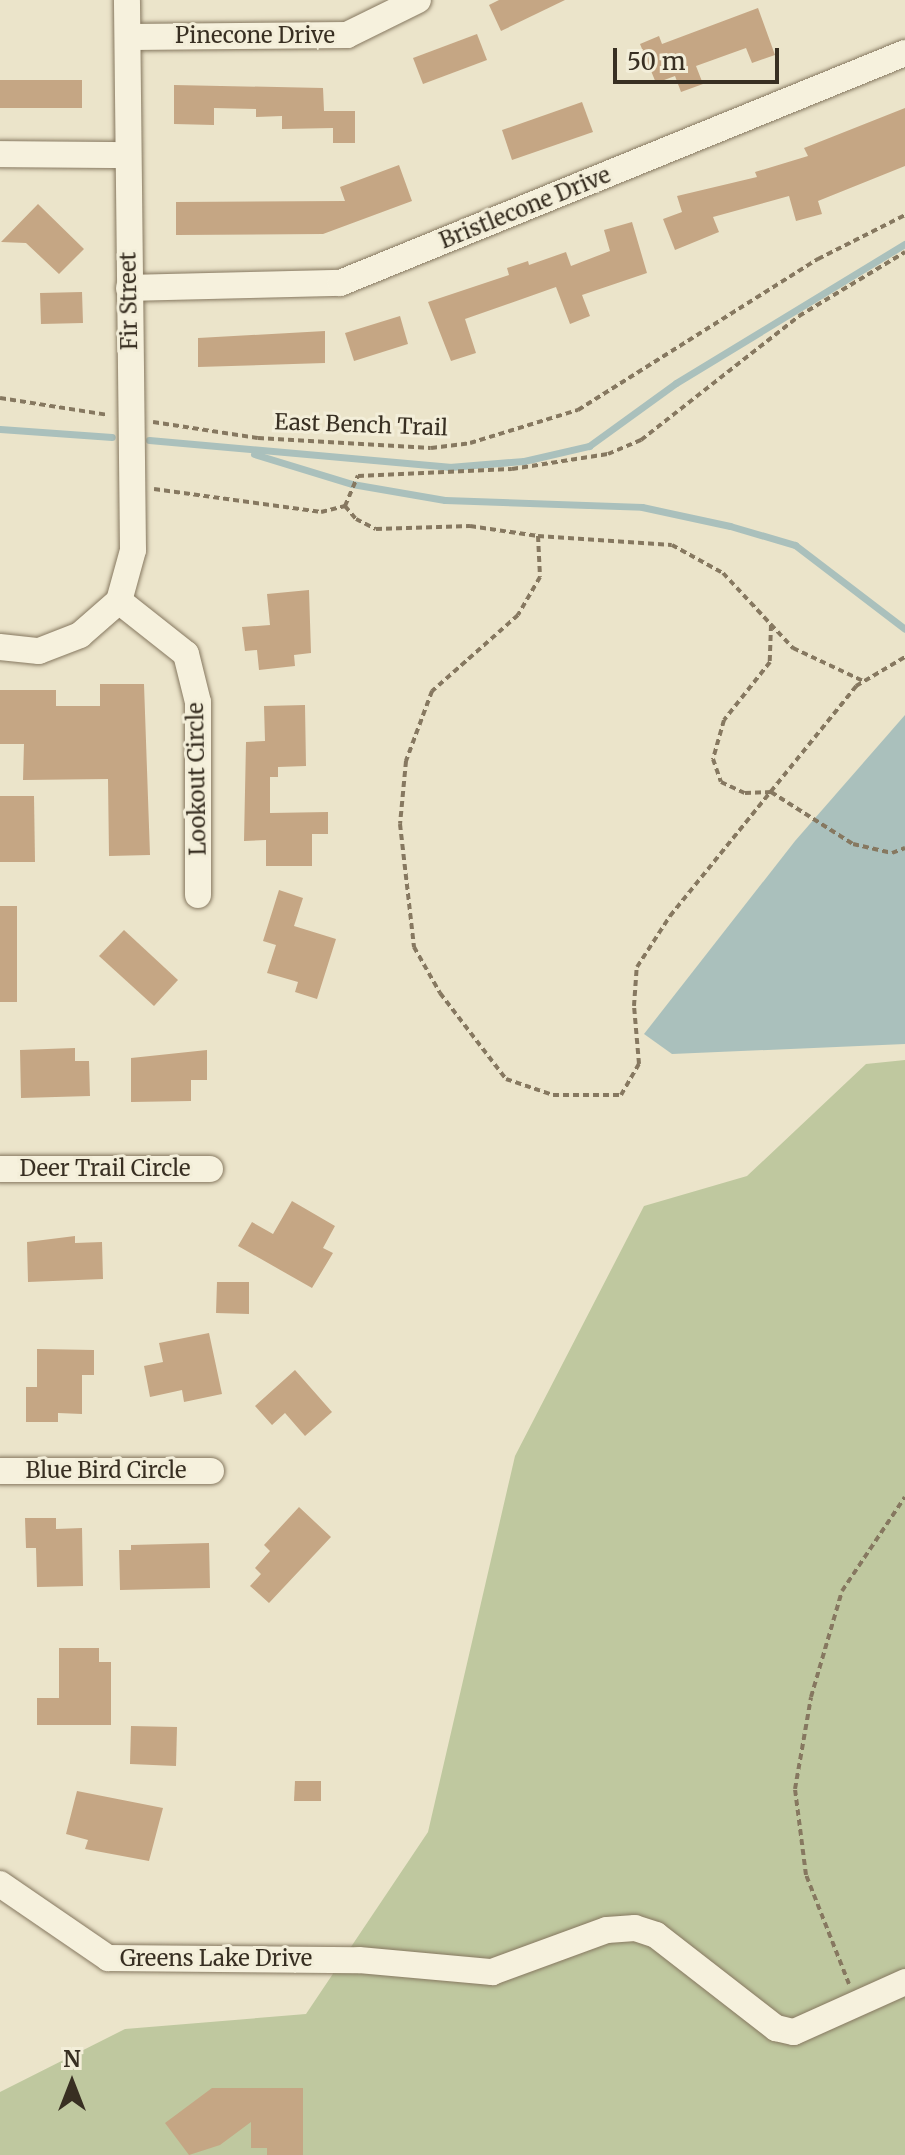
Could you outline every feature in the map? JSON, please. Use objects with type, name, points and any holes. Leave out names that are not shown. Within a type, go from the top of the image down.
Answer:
[{"type":"street","name":"Fir Street","points":[[119,601],[133,550],[127,155],[131,37],[127,0]]},
{"type":"street","name":"Pinecone Drive","points":[[131,37],[347,35],[408,9],[418,0]]},
{"type":"street","name":"Bristlecone Drive","points":[[129,288],[340,283],[905,53]]},
{"type":"street","points":[[0,154],[127,155]]},
{"type":"street","points":[[0,647],[39,651],[67,641],[80,635],[119,601]]},
{"type":"street","name":"Lookout Circle","points":[[119,601],[186,654],[198,702],[198,895]]},
{"type":"street","name":"Deer Trail Circle","points":[[0,1169],[210,1169]]},
{"type":"street","name":"Blue Bird Circle","points":[[0,1471],[211,1471]]},
{"type":"street","name":"Greens Lake Drive","points":[[0,1884],[108,1958],[359,1960],[492,1972],[607,1930],[635,1928],[656,1935],[776,2028],[811,2028],[905,1982]]},
{"type":"path","name":"East Bench Trail","points":[[0,398],[258,438],[431,448],[470,443],[578,410],[632,381],[818,259],[905,215]]},
{"type":"path","points":[[345,506],[358,476],[512,469],[608,454],[641,440],[799,316],[905,252]]},
{"type":"path","points":[[132,486],[321,512],[345,506]]},
{"type":"path","points":[[345,506],[356,519],[376,529],[470,526],[538,536],[672,545],[723,573],[793,648],[863,681]]},
{"type":"path","points":[[538,536],[540,577],[518,615],[432,691],[406,761],[400,824],[414,947],[440,993],[506,1079],[553,1095],[621,1095],[639,1064],[634,1006],[637,967],[670,916],[863,681],[905,657]]},
{"type":"path","points":[[771,625],[770,662],[724,720],[713,759],[721,782],[745,793],[771,792],[853,844],[892,853],[905,848]]},
{"type":"path","points":[[857,2006],[806,1875],[795,1789],[811,1697],[842,1591],[905,1497]]},
{"type":"green space","points":[[905,1060],[905,2155],[0,2155],[0,2092],[125,2029],[306,2014],[428,1832],[515,1456],[644,1206],[747,1176],[866,1064]]},
{"type":"water","points":[[905,715],[905,1044],[672,1054],[644,1034],[795,841]]},
{"type":"building","points":[[499,0],[565,0],[501,31],[489,5]]},
{"type":"building","points":[[758,8],[775,55],[752,63],[746,48],[696,66],[703,84],[681,92],[675,76],[656,83],[640,44],[659,36],[662,44]]},
{"type":"building","points":[[477,34],[487,60],[423,84],[413,58]]},
{"type":"building","points":[[0,80],[82,80],[82,108],[0,108]]},
{"type":"building","points":[[174,85],[323,88],[324,111],[355,111],[355,143],[333,143],[333,128],[282,129],[282,116],[256,117],[256,109],[214,108],[214,125],[174,124]]},
{"type":"building","points":[[582,102],[593,132],[512,160],[502,130]]},
{"type":"building","points":[[905,108],[905,166],[818,201],[822,214],[796,221],[789,196],[713,217],[719,232],[675,250],[663,219],[682,212],[677,196],[757,177],[755,172],[808,156],[804,148]]},
{"type":"building","points":[[399,165],[412,201],[323,234],[176,235],[176,202],[345,201],[340,187]]},
{"type":"building","points":[[38,204],[84,249],[59,274],[26,243],[1,242]]},
{"type":"building","points":[[632,222],[647,273],[582,295],[590,316],[570,324],[556,287],[465,319],[476,353],[451,361],[428,302],[509,275],[507,268],[528,261],[529,265],[566,252],[571,266],[610,251],[604,230]]},
{"type":"building","points":[[82,292],[83,323],[41,324],[40,293]]},
{"type":"building","points":[[400,316],[408,344],[354,361],[345,333]]},
{"type":"building","points":[[325,331],[325,363],[198,367],[198,338]]},
{"type":"building","points":[[309,590],[311,653],[294,655],[295,666],[259,670],[257,650],[245,651],[242,627],[270,625],[267,594]]},
{"type":"building","points":[[100,684],[144,684],[150,855],[109,856],[108,779],[23,780],[24,744],[0,744],[0,690],[56,690],[56,706],[100,706]]},
{"type":"building","points":[[305,705],[306,766],[278,767],[278,777],[270,777],[270,813],[328,812],[328,834],[312,834],[312,866],[266,866],[266,840],[244,841],[246,742],[265,741],[264,706]]},
{"type":"building","points":[[0,796],[34,796],[35,862],[0,862]]},
{"type":"building","points":[[279,890],[303,898],[294,926],[336,939],[317,999],[295,992],[298,982],[267,973],[276,945],[263,941]]},
{"type":"building","points":[[0,906],[17,906],[17,1002],[0,1002]]},
{"type":"building","points":[[124,930],[178,980],[154,1006],[99,956]]},
{"type":"building","points":[[75,1048],[75,1061],[89,1061],[90,1096],[21,1098],[20,1050]]},
{"type":"building","points":[[207,1050],[207,1080],[191,1080],[191,1101],[131,1102],[131,1058]]},
{"type":"building","points":[[292,1201],[335,1226],[323,1248],[333,1253],[312,1288],[238,1246],[252,1222],[273,1234]]},
{"type":"building","points":[[75,1236],[75,1243],[102,1242],[103,1279],[28,1282],[27,1242]]},
{"type":"building","points":[[217,1282],[249,1282],[249,1314],[216,1313]]},
{"type":"building","points":[[209,1333],[222,1394],[184,1402],[182,1390],[150,1397],[144,1366],[163,1362],[159,1343]]},
{"type":"building","points":[[37,1349],[94,1350],[94,1375],[82,1375],[82,1414],[58,1413],[58,1422],[26,1422],[26,1387],[37,1387]]},
{"type":"building","points":[[295,1370],[332,1412],[305,1436],[285,1413],[272,1425],[255,1406]]},
{"type":"building","points":[[299,1507],[331,1537],[269,1603],[250,1586],[261,1574],[255,1568],[270,1551],[264,1545]]},
{"type":"building","points":[[25,1518],[56,1518],[56,1529],[82,1528],[83,1586],[37,1587],[36,1548],[26,1548]]},
{"type":"building","points":[[209,1543],[210,1588],[120,1590],[119,1550],[131,1550],[131,1545]]},
{"type":"building","points":[[59,1648],[99,1648],[99,1662],[111,1662],[111,1725],[37,1725],[37,1698],[59,1698]]},
{"type":"building","points":[[131,1726],[177,1727],[176,1766],[130,1764]]},
{"type":"building","points":[[295,1781],[321,1781],[321,1801],[294,1801]]},
{"type":"building","points":[[77,1791],[163,1808],[149,1861],[85,1849],[88,1840],[66,1834]]},
{"type":"building","points":[[212,2088],[303,2088],[303,2155],[267,2155],[267,2148],[251,2148],[251,2122],[220,2145],[189,2155],[165,2123]]},
{"type":"waterway","points":[[149,440],[449,467],[524,461],[589,446],[676,383],[905,244]]},
{"type":"waterway","points":[[0,429],[112,437]]},
{"type":"waterway","points":[[254,454],[352,484],[445,500],[642,507],[730,526],[795,545],[905,629]]}]
